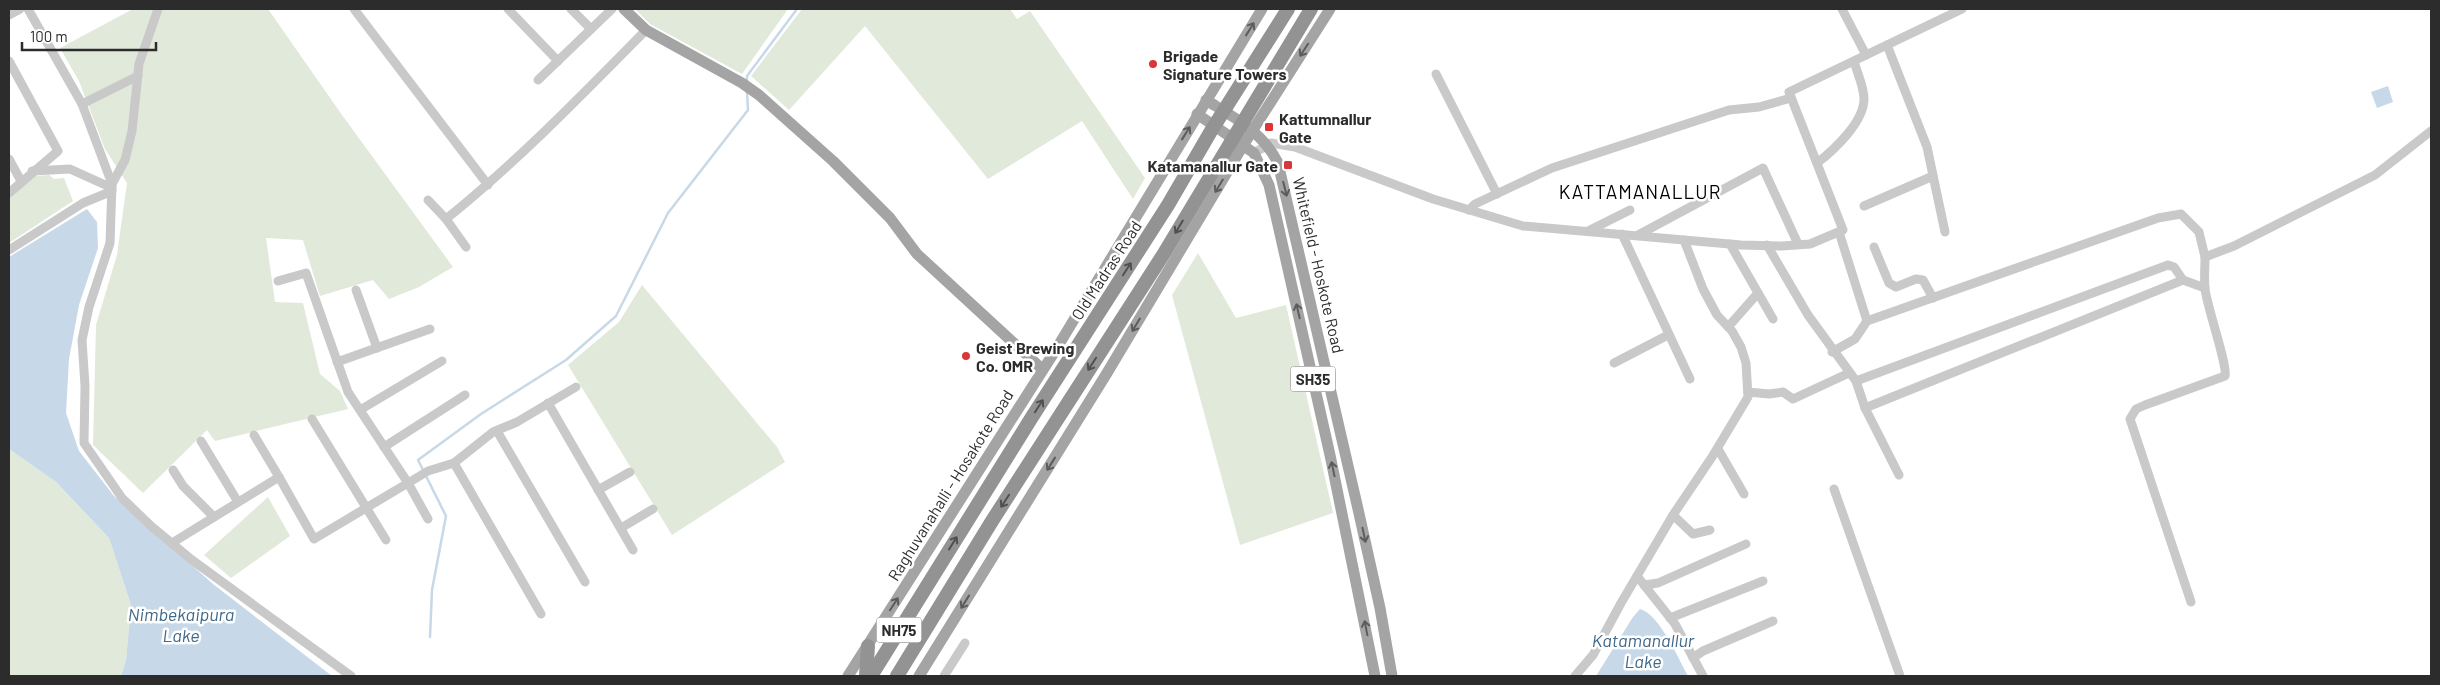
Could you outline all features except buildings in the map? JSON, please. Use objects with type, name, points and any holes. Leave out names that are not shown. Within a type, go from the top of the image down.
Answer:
[{"type":"highway","name":"Old Madras Road","points":[[871,676],[1032,417],[1168,205],[1211,131],[1288,9]]},
{"type":"highway","name":"NH75","points":[[897,676],[938,608],[1163,255],[1230,140],[1311,9]]},
{"type":"highway","points":[[866,676],[868,646]]},
{"type":"main road","points":[[624,9],[646,30],[742,84],[759,96],[833,161],[890,218],[916,254],[1042,369]]},
{"type":"main road","name":"Raghuvanahalli - Hosakote Road","points":[[848,676],[1042,369],[1262,9]]},
{"type":"main road","points":[[919,676],[1107,373],[1244,144],[1330,9]]},
{"type":"main road","name":"Whitefield - Hoskote Road","points":[[1206,100],[1254,130],[1267,144],[1278,163],[1376,590],[1392,676]]},
{"type":"main road","name":"Whitefield - Hoskote Road","points":[[1198,114],[1244,144],[1254,153],[1270,186],[1330,456],[1375,676]]},
{"type":"street","points":[[9,15],[20,9]]},
{"type":"street","points":[[28,9],[82,104],[112,188],[110,243],[89,307],[82,340],[85,386],[84,443],[122,498],[172,543],[192,560],[351,676]]},
{"type":"street","points":[[9,250],[83,202],[112,188],[125,160],[132,131],[139,64],[158,9]]},
{"type":"street","points":[[354,9],[488,185]]},
{"type":"street","points":[[508,9],[558,61]]},
{"type":"street","points":[[571,9],[591,29]]},
{"type":"street","points":[[538,80],[612,9]]},
{"type":"street","points":[[1842,9],[1866,55]]},
{"type":"street","points":[[1254,153],[1267,144],[1276,142],[1295,147],[1433,199],[1523,226],[1730,244],[1810,244],[1843,230],[1789,92],[1962,9]]},
{"type":"street","points":[[446,219],[488,185],[561,116],[646,30]]},
{"type":"street","points":[[1887,45],[1927,147],[1945,232]]},
{"type":"street","points":[[9,61],[58,151],[21,180],[9,193]]},
{"type":"street","points":[[1817,163],[1844,140],[1864,104],[1864,96],[1854,61]]},
{"type":"street","points":[[1436,74],[1497,194]]},
{"type":"street","points":[[82,104],[138,76]]},
{"type":"street","points":[[1469,210],[1475,204],[1552,168],[1729,110],[1759,107],[1791,98]]},
{"type":"street","points":[[2205,258],[2234,246],[2375,175],[2431,132]]},
{"type":"street","points":[[9,159],[21,180]]},
{"type":"street","points":[[1638,235],[1763,168],[1798,244]]},
{"type":"street","points":[[32,172],[70,169],[112,188]]},
{"type":"street","points":[[1864,206],[1933,176]]},
{"type":"street","points":[[428,200],[446,219],[466,247]]},
{"type":"street","points":[[1587,231],[1630,210]]},
{"type":"street","points":[[1832,352],[1855,339],[1867,321],[2158,218],[2181,214],[2199,232],[2205,258],[2205,288],[2216,338],[2225,364],[2225,376],[2136,409],[2130,419],[2191,602]]},
{"type":"street","points":[[1838,232],[1867,321]]},
{"type":"street","points":[[1622,234],[1690,379]]},
{"type":"street","points":[[1575,676],[1593,655],[1673,515],[1718,449],[1748,397],[1746,363],[1741,347],[1728,327],[1717,315],[1703,289],[1684,240]]},
{"type":"street","points":[[1730,244],[1773,319]]},
{"type":"street","points":[[1767,245],[1832,352],[1856,381],[1865,408],[1899,476]]},
{"type":"street","points":[[1874,247],[1889,283],[1896,287],[1916,279],[1923,280],[1933,298]]},
{"type":"street","points":[[1856,381],[2168,265],[2174,267],[2183,280],[2205,288]]},
{"type":"street","points":[[278,281],[306,273],[348,392],[408,483],[428,519]]},
{"type":"street","points":[[1865,408],[2183,280]]},
{"type":"street","points":[[356,290],[377,348]]},
{"type":"street","points":[[1728,327],[1758,292]]},
{"type":"street","points":[[337,362],[430,329]]},
{"type":"street","points":[[1614,363],[1668,335]]},
{"type":"street","points":[[360,410],[442,361]]},
{"type":"street","points":[[1748,392],[1769,394],[1783,392],[1793,399],[1849,372]]},
{"type":"street","points":[[254,435],[314,539],[428,470],[454,463],[497,431],[517,422],[576,387]]},
{"type":"street","points":[[384,447],[465,395]]},
{"type":"street","points":[[548,403],[633,550]]},
{"type":"street","points":[[312,419],[386,540]]},
{"type":"street","points":[[497,431],[584,582]]},
{"type":"street","points":[[201,441],[238,502]]},
{"type":"street","points":[[1718,449],[1744,494]]},
{"type":"street","points":[[454,463],[541,614]]},
{"type":"street","points":[[173,470],[183,486],[214,517]]},
{"type":"street","points":[[598,490],[630,472]]},
{"type":"street","points":[[172,543],[279,477]]},
{"type":"street","points":[[1834,489],[1900,676]]},
{"type":"street","points":[[621,528],[653,509]]},
{"type":"street","points":[[1673,515],[1693,534],[1710,530]]},
{"type":"street","points":[[1644,585],[1658,583],[1746,544]]},
{"type":"street","points":[[1637,576],[1670,618],[1703,676]]},
{"type":"street","points":[[1670,618],[1763,581]]},
{"type":"street","points":[[1693,658],[1703,651],[1773,621]]},
{"type":"street","points":[[944,676],[965,643]]},
{"type":"green space","points":[[133,9],[268,9],[342,115],[453,267],[419,287],[389,299],[373,280],[320,296],[303,240],[266,238],[275,302],[303,303],[320,374],[340,391],[348,409],[215,441],[207,430],[143,493],[93,445],[96,325],[117,255],[127,183],[105,149],[79,81],[60,48]]},
{"type":"green space","points":[[635,9],[788,9],[742,74],[650,24]]},
{"type":"green space","points":[[802,9],[1010,9],[1017,19],[1030,11],[1145,178],[1133,199],[1082,121],[988,179],[865,26],[789,110],[751,76]]},
{"type":"green space","points":[[49,175],[54,179],[64,178],[73,201],[9,243],[9,198],[35,176]]},
{"type":"green space","points":[[1198,253],[1236,318],[1286,305],[1333,513],[1240,545],[1172,295]]},
{"type":"green space","points":[[642,285],[777,447],[785,462],[672,535],[568,365],[619,322]]},
{"type":"green space","points":[[9,449],[56,482],[109,538],[131,605],[126,660],[121,676],[9,676]]},
{"type":"green space","points":[[268,497],[290,536],[231,578],[204,555]]},
{"type":"water","points":[[2388,86],[2393,102],[2377,108],[2371,92]]},
{"type":"water","name":"Nimbekaipura Lake","points":[[87,209],[97,222],[98,248],[79,305],[69,359],[66,413],[79,451],[114,496],[213,584],[332,676],[121,676],[126,660],[131,605],[109,538],[56,482],[9,449],[9,257]]},
{"type":"water","name":"Katamanallur Lake","points":[[1640,609],[1655,619],[1674,648],[1688,676],[1596,676]]},
{"type":"waterway","points":[[747,81],[747,76],[797,9]]},
{"type":"waterway","points":[[430,637],[432,590],[446,516],[418,460],[481,414],[566,360],[616,316],[668,213],[748,110],[747,92]]},
{"type":"place","name":"Brigade Signature Towers","points":[[1153,64]]},
{"type":"place","name":"Kattumnallur Gate","points":[[1269,127]]},
{"type":"place","name":"Katamanallur Gate","points":[[1288,165]]},
{"type":"place","name":"Geist Brewing Co. OMR","points":[[966,356]]},
{"type":"district","name":"KATTAMANALLUR","points":[[1640,191]]}]
